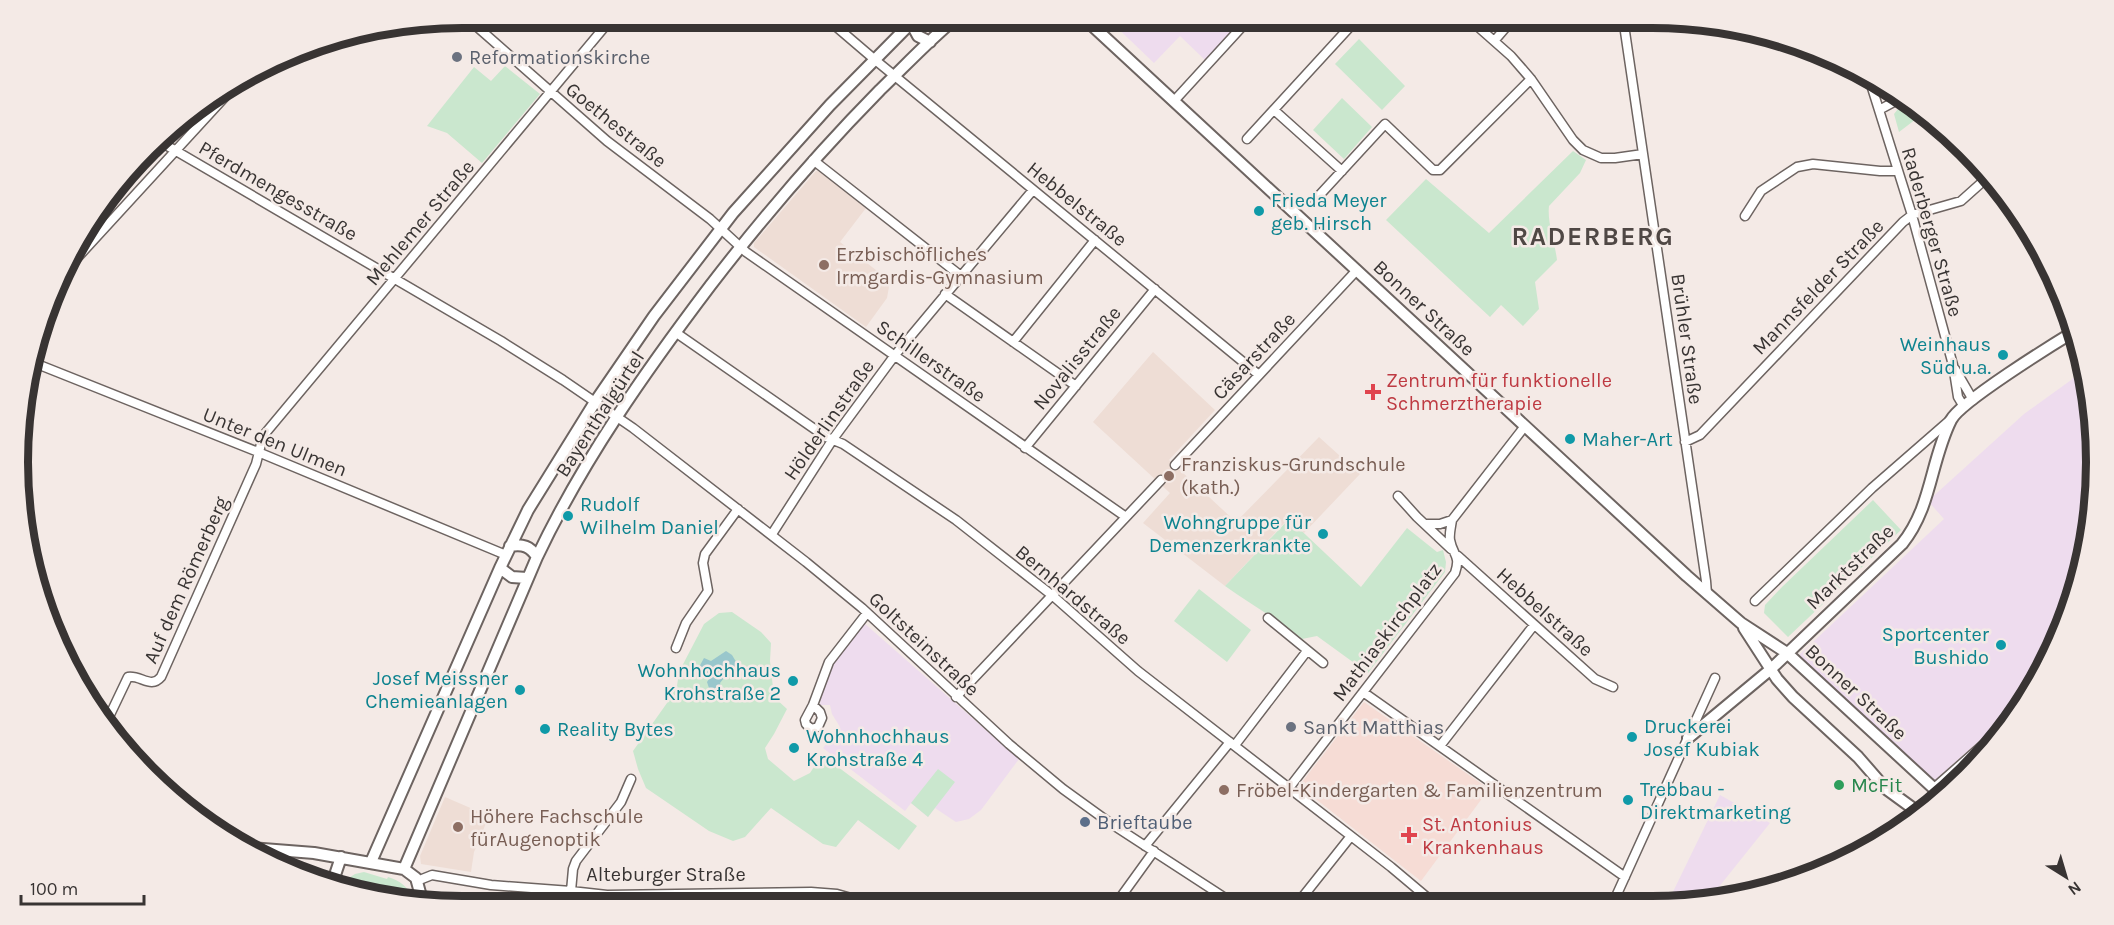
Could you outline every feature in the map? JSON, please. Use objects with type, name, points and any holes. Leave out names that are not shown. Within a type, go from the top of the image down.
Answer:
[{"type":"main road","name":"Bayenthalgürtel","points":[[371,862],[508,551],[528,510],[595,402],[654,316],[721,229],[785,154],[873,59],[906,28]]},
{"type":"main road","points":[[916,28],[918,36],[930,42]]},
{"type":"main road","name":"Bayenthalgürtel","points":[[404,869],[527,578],[552,526],[615,416],[740,247],[813,160],[895,75],[945,28]]},
{"type":"main road","name":"Bonner Straße","points":[[1095,28],[1707,594],[1741,623],[1787,652],[1936,791]]},
{"type":"main road","name":"Marktstraße","points":[[1688,738],[1774,666],[1902,544],[1924,506],[1930,480],[1952,418],[2067,337]]},
{"type":"main road","points":[[508,551],[526,546],[537,557]]},
{"type":"main road","points":[[500,568],[512,577],[527,578]]},
{"type":"main road","name":"Bonner Straße","points":[[1741,623],[1774,666],[1793,697],[1858,757],[1885,788],[1913,809]]},
{"type":"main road","points":[[267,850],[340,857],[404,869],[411,873],[417,881],[421,895]]},
{"type":"main road","points":[[333,876],[340,857]]},
{"type":"street","name":"Goethestraße","points":[[478,28],[607,141],[721,229]]},
{"type":"street","name":"Mehlemer Straße","points":[[258,452],[263,436],[604,28]]},
{"type":"street","name":"Hebbelstraße","points":[[837,28],[1259,375]]},
{"type":"street","points":[[1174,101],[1241,28]]},
{"type":"street","points":[[1247,139],[1349,28]]},
{"type":"street","points":[[1480,28],[1495,40],[1531,79],[1573,140],[1583,150],[1600,158],[1643,154]]},
{"type":"street","points":[[1495,40],[1505,28]]},
{"type":"street","name":"Brühler Straße","points":[[1624,28],[1707,581],[1707,594]]},
{"type":"street","points":[[1315,200],[1385,124],[1436,171],[1531,79]]},
{"type":"street","name":"Raderberger Straße","points":[[1873,90],[1912,214],[1953,365],[1958,398],[1969,404]]},
{"type":"street","points":[[1879,110],[1893,102]]},
{"type":"street","points":[[84,250],[218,104]]},
{"type":"street","points":[[1274,110],[1341,171]]},
{"type":"street","name":"Pferdmengesstraße","points":[[167,145],[501,341],[595,402]]},
{"type":"street","points":[[813,160],[961,276]]},
{"type":"street","points":[[1745,216],[1761,191],[1797,167],[1813,164],[1898,171]]},
{"type":"street","name":"Mannsfelder Straße","points":[[1685,442],[1700,435],[1912,214],[1961,201],[1983,182]]},
{"type":"street","name":"Hölderlinstraße","points":[[772,534],[833,439],[895,355],[1033,190]]},
{"type":"street","name":"Schillerstraße","points":[[721,229],[740,247],[1126,517]]},
{"type":"street","points":[[1013,342],[1095,240]]},
{"type":"street","name":"Cäsarstraße","points":[[1175,465],[1357,270]]},
{"type":"street","name":"Novalisstraße","points":[[1025,448],[1155,289]]},
{"type":"street","points":[[945,294],[1076,386]]},
{"type":"street","name":"Bernhardstraße","points":[[675,332],[826,437],[843,444],[956,520],[1053,596],[1137,671],[1351,836],[1418,896]]},
{"type":"street","name":"Unter den Ulmen","points":[[40,365],[508,551]]},
{"type":"street","name":"Goltsteinstraße","points":[[595,402],[772,534],[867,613],[956,696],[1063,789],[1222,896]]},
{"type":"street","name":"Marktstraße","points":[[1755,601],[1860,499],[1952,418]]},
{"type":"street","points":[[1425,524],[1440,524],[1452,520],[1526,426]]},
{"type":"street","name":"Auf dem Römerberg","points":[[110,715],[128,677],[138,677],[151,683],[161,677],[256,464],[258,452]]},
{"type":"street","points":[[956,696],[1161,480]]},
{"type":"street","name":"Mathiaskirchplatz","points":[[1398,496],[1456,554]]},
{"type":"street","points":[[676,648],[686,623],[708,591],[703,563],[705,554],[738,509]]},
{"type":"street","name":"Mathiaskirchplatz","points":[[1289,788],[1455,573],[1459,564],[1449,538],[1452,520]]},
{"type":"street","name":"Hebbelstraße","points":[[1456,554],[1595,679],[1613,687]]},
{"type":"street","points":[[813,705],[829,662],[867,613]]},
{"type":"street","name":"Mathiaskirchplatz","points":[[1268,618],[1323,663]]},
{"type":"street","points":[[1440,746],[1534,626]]},
{"type":"street","points":[[1121,896],[1150,849],[1307,651]]},
{"type":"street","points":[[1616,896],[1715,678]]},
{"type":"street","points":[[1363,692],[1625,877]]},
{"type":"street","points":[[571,891],[576,861],[621,802],[631,779]]},
{"type":"street","points":[[1303,896],[1351,836]]},
{"type":"street","name":"Alteburger Straße","points":[[417,881],[432,875],[491,885],[607,895],[811,892],[844,896]]},
{"type":"shaded area","points":[[1117,28],[1234,28],[1205,60],[1180,36],[1154,63]]},
{"type":"shaded area","name":"Erzbischöfliches Irmgardis-Gymnasium","points":[[816,171],[821,172],[866,208],[840,242],[890,281],[887,298],[866,327],[754,247],[754,243]]},
{"type":"shaded area","name":"Franziskus-Grundschule (kath.)","points":[[1153,352],[1215,410],[1169,460],[1236,522],[1319,437],[1360,474],[1304,533],[1288,519],[1225,586],[1143,523],[1170,493],[1093,422]]},
{"type":"shaded area","points":[[2077,376],[2082,406],[2086,462],[2082,519],[2071,575],[2041,654],[2012,704],[1998,724],[1932,783],[1796,658],[1944,519],[1928,501],[2024,414]]},
{"type":"shaded area","points":[[864,623],[1019,759],[981,810],[969,819],[956,822],[935,808],[928,817],[911,803],[905,811],[823,748],[840,727],[832,714],[830,705],[820,705],[821,693],[830,667]]},
{"type":"shaded area","name":"St. Antonius Krankenhaus","points":[[1364,702],[1489,789],[1421,881],[1299,786]]},
{"type":"shaded area","points":[[1720,795],[1770,823],[1715,892],[1671,896]]},
{"type":"shaded area","name":"Höhere Fachschule fürAugenoptik","points":[[445,797],[489,816],[474,852],[471,872],[421,864],[420,856]]},
{"type":"green space","points":[[1359,39],[1405,86],[1382,110],[1335,64]]},
{"type":"green space","points":[[505,66],[540,94],[482,163],[447,133],[427,126],[474,67],[491,81]]},
{"type":"green space","points":[[1342,98],[1372,127],[1344,159],[1313,130]]},
{"type":"green space","points":[[1900,107],[1917,119],[1899,132],[1894,114]]},
{"type":"green space","points":[[1573,151],[1586,160],[1580,173],[1549,206],[1550,226],[1557,260],[1535,282],[1539,309],[1523,326],[1501,305],[1490,317],[1386,220],[1426,179],[1489,233]]},
{"type":"green space","points":[[1873,500],[1901,530],[1788,637],[1764,613],[1765,605]]},
{"type":"green space","points":[[1289,519],[1361,587],[1407,528],[1437,552],[1443,550],[1446,562],[1445,572],[1368,673],[1317,636],[1302,639],[1225,586]]},
{"type":"green space","points":[[1199,589],[1251,630],[1227,662],[1174,621]]},
{"type":"green space","points":[[732,612],[761,632],[771,643],[770,661],[774,697],[787,709],[765,748],[768,759],[794,781],[810,773],[820,758],[830,761],[917,826],[899,850],[858,820],[836,847],[823,844],[771,808],[745,837],[733,841],[709,831],[646,788],[633,751],[677,686],[679,672],[704,624],[719,613]]},
{"type":"green space","points":[[938,769],[955,782],[928,817],[911,803]]},
{"type":"green space","points":[[364,872],[387,879],[388,877],[406,887],[411,893],[345,880]]},
{"type":"water","points":[[726,651],[732,655],[738,665],[730,670],[726,668],[720,673],[724,678],[720,683],[722,689],[714,691],[709,688],[707,682],[709,679],[698,669],[704,658],[711,661]]},
{"type":"place","name":"Reformationskirche","points":[[457,57]]},
{"type":"place","name":"Frieda Meyer geb. Hirsch","points":[[1259,211]]},
{"type":"place","name":"Erzbischöfliches Irmgardis-Gymnasium","points":[[824,265]]},
{"type":"place","name":"Weinhaus Süd u.a.","points":[[2003,355]]},
{"type":"place","name":"Zentrum für funktionelle Schmerztherapie","points":[[1373,392]]},
{"type":"place","name":"Maher-Art","points":[[1570,439]]},
{"type":"place","name":"Franziskus-Grundschule (kath.)","points":[[1169,476]]},
{"type":"place","name":"Rudolf Wilhelm Daniel","points":[[568,516]]},
{"type":"place","name":"Wohngruppe für Demenzerkrankte","points":[[1323,534]]},
{"type":"place","name":"Sportcenter Bushido","points":[[2001,645]]},
{"type":"place","name":"Wohnhochhaus Krohstraße 2","points":[[793,681]]},
{"type":"place","name":"Josef Meissner Chemieanlagen","points":[[520,690]]},
{"type":"place","name":"Sankt Matthias","points":[[1291,727]]},
{"type":"place","name":"Reality Bytes","points":[[545,729]]},
{"type":"place","name":"Druckerei Josef Kubiak","points":[[1632,737]]},
{"type":"place","name":"Wohnhochhaus Krohstraße 4","points":[[794,748]]},
{"type":"place","name":"McFit","points":[[1839,785]]},
{"type":"place","name":"Fröbel-Kindergarten & Familienzentrum","points":[[1224,790]]},
{"type":"place","name":"Trebbau - Direktmarketing","points":[[1628,800]]},
{"type":"place","name":"Brieftaube","points":[[1085,822]]},
{"type":"place","name":"Höhere Fachschule fürAugenoptik","points":[[458,827]]},
{"type":"place","name":"St. Antonius Krankenhaus","points":[[1409,835]]},
{"type":"district","name":"RADERBERG","points":[[1593,236]]}]
